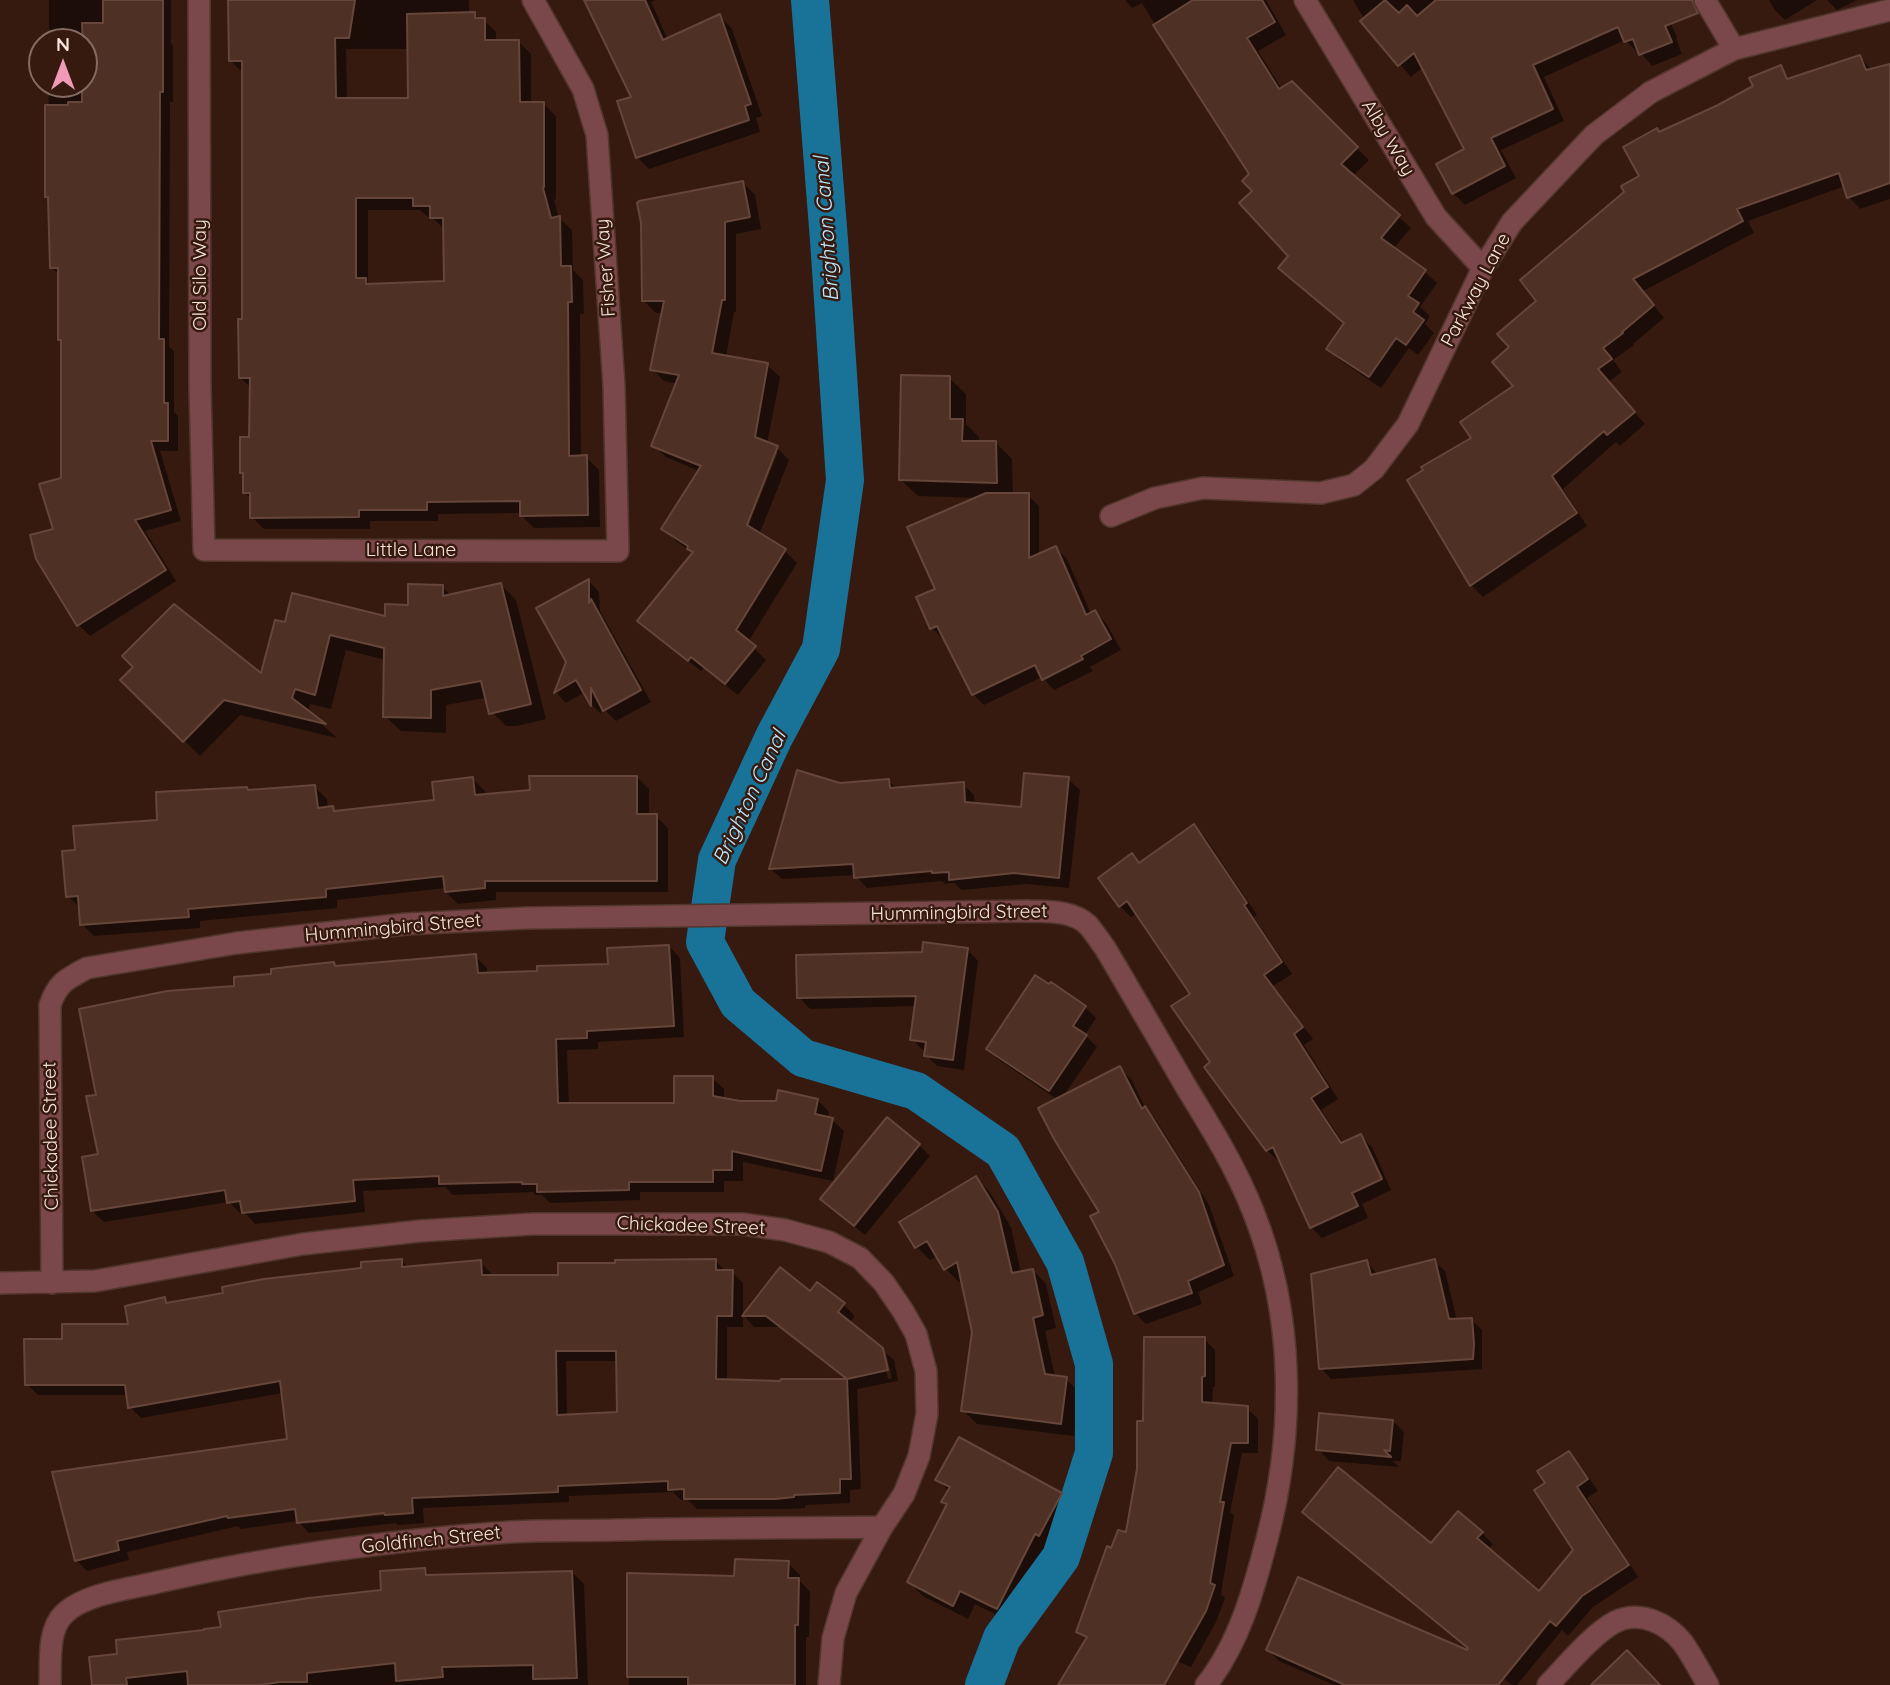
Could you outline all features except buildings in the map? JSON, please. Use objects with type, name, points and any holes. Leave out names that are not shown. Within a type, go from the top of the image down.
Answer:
[{"type":"street","name":"Old Silo Way","points":[[199,0],[200,388],[204,550]]},
{"type":"street","name":"Fisher Way","points":[[533,0],[583,89],[597,135],[614,386],[618,551]]},
{"type":"street","name":"Alby Way","points":[[1305,0],[1436,217],[1483,268]]},
{"type":"street","points":[[1705,0],[1734,49]]},
{"type":"street","name":"Parkway Lane","points":[[1111,516],[1155,498],[1203,488],[1321,493],[1354,485],[1374,468],[1408,424],[1483,268],[1512,222],[1594,135],[1651,92],[1734,49],[1890,10]]},
{"type":"street","name":"Little Lane","points":[[204,550],[618,551]]},
{"type":"street","name":"Hummingbird Street","points":[[55,989],[87,968],[237,943],[406,924],[680,915],[1054,912],[1075,916],[1087,925],[1105,948],[1230,1162],[1253,1211],[1279,1302],[1287,1379],[1286,1432],[1281,1478],[1257,1578],[1217,1682]]},
{"type":"street","name":"Chickadee Street","points":[[52,1283],[49,1021],[55,989]]},
{"type":"street","name":"Chickadee Street","points":[[0,1283],[95,1281],[303,1244],[419,1231],[533,1224],[742,1224],[785,1230],[829,1242],[860,1258],[884,1283],[903,1311],[916,1335],[926,1371],[927,1414],[919,1456],[904,1494],[882,1527],[846,1593],[833,1639],[829,1685]]},
{"type":"street","name":"Goldfinch Street","points":[[50,1685],[51,1645],[54,1629],[61,1615],[85,1601],[201,1573],[303,1554],[402,1541],[512,1532],[882,1527]]},
{"type":"street","points":[[1548,1685],[1602,1630],[1617,1620],[1632,1617],[1659,1622],[1670,1629],[1683,1643],[1708,1685]]},
{"type":"waterway","name":"Brighton Canal","points":[[810,0],[845,480],[821,649],[774,737],[717,860],[705,942],[738,1003],[803,1058],[916,1091],[1003,1151],[1065,1262],[1094,1364],[1094,1453],[1061,1557],[1002,1638],[984,1685]]}]
